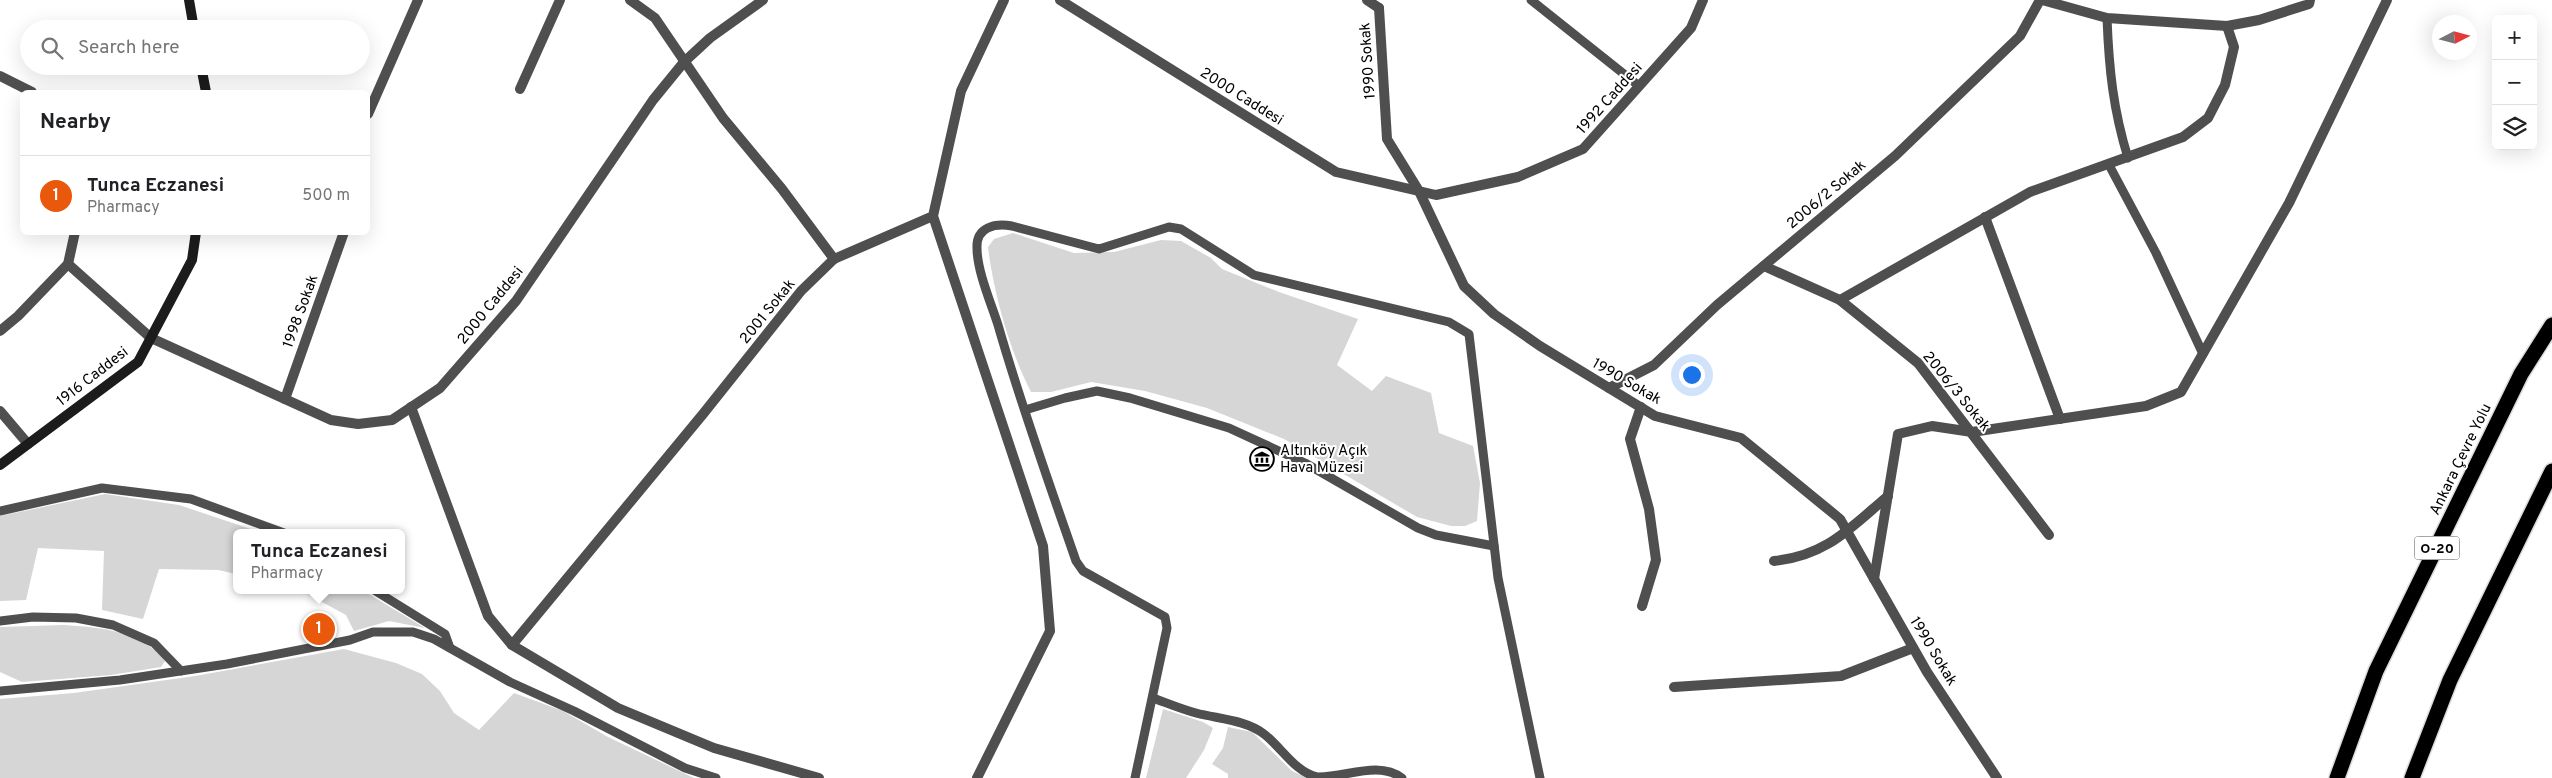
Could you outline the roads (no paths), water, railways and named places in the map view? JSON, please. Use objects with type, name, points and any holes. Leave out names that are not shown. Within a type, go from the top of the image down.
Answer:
[{"type":"highway","name":"Ankara Çevre Yolu","points":[[2337,778],[2376,672],[2521,374],[2552,325]]},
{"type":"highway","points":[[2412,778],[2450,680],[2552,472]]},
{"type":"street","points":[[189,0],[192,20]]},
{"type":"street","points":[[370,109],[418,0]]},
{"type":"street","points":[[520,88],[560,0]]},
{"type":"street","points":[[630,0],[655,18],[724,118],[782,190],[834,260]]},
{"type":"street","name":"2000 Caddesi","points":[[68,264],[151,338],[331,420],[358,424],[392,420],[440,388],[516,301],[653,100],[684,62],[710,38],[764,0]]},
{"type":"street","points":[[977,778],[1050,631],[1043,546],[933,216],[961,91],[1004,0]]},
{"type":"street","name":"2000 Caddesi","points":[[1060,0],[1336,172],[1419,191]]},
{"type":"street","name":"1990 Sokak","points":[[1367,0],[1381,4],[1387,139],[1419,191],[1464,286],[1494,314],[1540,346],[1655,416],[1741,438],[1840,519],[1913,648],[1997,778]]},
{"type":"street","name":"1992 Caddesi","points":[[1419,191],[1436,195],[1518,177],[1583,148],[1691,28],[1703,0]]},
{"type":"street","points":[[2041,0],[2107,18],[2227,26],[2259,20],[2309,4],[2310,0]]},
{"type":"street","name":"2006/2 Sokak","points":[[1609,388],[1654,365],[1717,305],[1902,149],[2020,36],[2041,0]]},
{"type":"street","points":[[1874,578],[1898,434],[1932,426],[1972,432],[2060,419],[2146,406],[2181,392],[2289,203],[2387,0]]},
{"type":"street","points":[[1840,300],[2030,192],[2183,137],[2208,118],[2225,85],[2234,46],[2227,26]]},
{"type":"street","points":[[203,75],[206,90]]},
{"type":"street","points":[[0,76],[28,90]]},
{"type":"street","name":"2001 Sokak","points":[[512,645],[703,414],[801,290],[834,260],[933,216]]},
{"type":"street","points":[[1985,217],[2060,419]]},
{"type":"street","points":[[0,331],[18,316],[68,264],[74,235]]},
{"type":"street","name":"1916 Caddesi","points":[[0,465],[138,362],[192,260],[196,235]]},
{"type":"street","name":"1998 Sokak","points":[[285,399],[343,235]]},
{"type":"street","name":"2006/3 Sokak","points":[[1764,266],[1840,300],[1918,363],[2049,535]]},
{"type":"street","points":[[410,407],[488,616],[512,645],[618,708],[714,748],[819,778]]},
{"type":"street","points":[[1641,407],[1630,439],[1649,510],[1656,560],[1642,606]]},
{"type":"street","points":[[0,411],[28,444]]},
{"type":"street","points":[[1774,561],[1796,559],[1825,547],[1888,496]]},
{"type":"street","points":[[1674,687],[1840,676],[1913,648]]},
{"type":"lane","points":[[1531,0],[1639,86]]},
{"type":"lane","points":[[2107,18],[2109,72],[2119,126],[2128,158]]},
{"type":"lane","points":[[2109,165],[2156,253],[2203,354]]},
{"type":"lane","points":[[1135,778],[1167,628],[1165,617],[1083,571],[1076,561],[1025,410],[980,266],[976,248],[980,235],[989,226],[1000,224],[1099,249],[1169,227],[1181,230],[1254,275],[1449,322],[1469,334],[1498,578],[1540,778]]},
{"type":"lane","points":[[1025,410],[1065,398],[1097,392],[1130,398],[1229,428],[1305,464],[1418,528],[1436,535],[1494,546]]},
{"type":"lane","points":[[0,510],[102,488],[191,499],[273,529]]},
{"type":"lane","points":[[380,594],[445,634],[450,648]]},
{"type":"lane","points":[[0,621],[33,617],[76,618],[113,625],[154,643],[181,671]]},
{"type":"lane","points":[[0,691],[120,680],[181,671],[350,640],[373,632],[413,632],[450,648],[510,682],[574,711],[685,768],[716,778]]},
{"type":"lane","points":[[1153,698],[1194,713],[1250,724],[1265,735],[1301,769],[1316,777],[1332,777],[1376,771],[1394,772],[1402,778]]},
{"type":"place","name":"Altınköy Açık Hava Müzesi","points":[[1262,459]]},
{"type":"place","name":"Tunca Eczanesi","points":[[319,629]]}]
